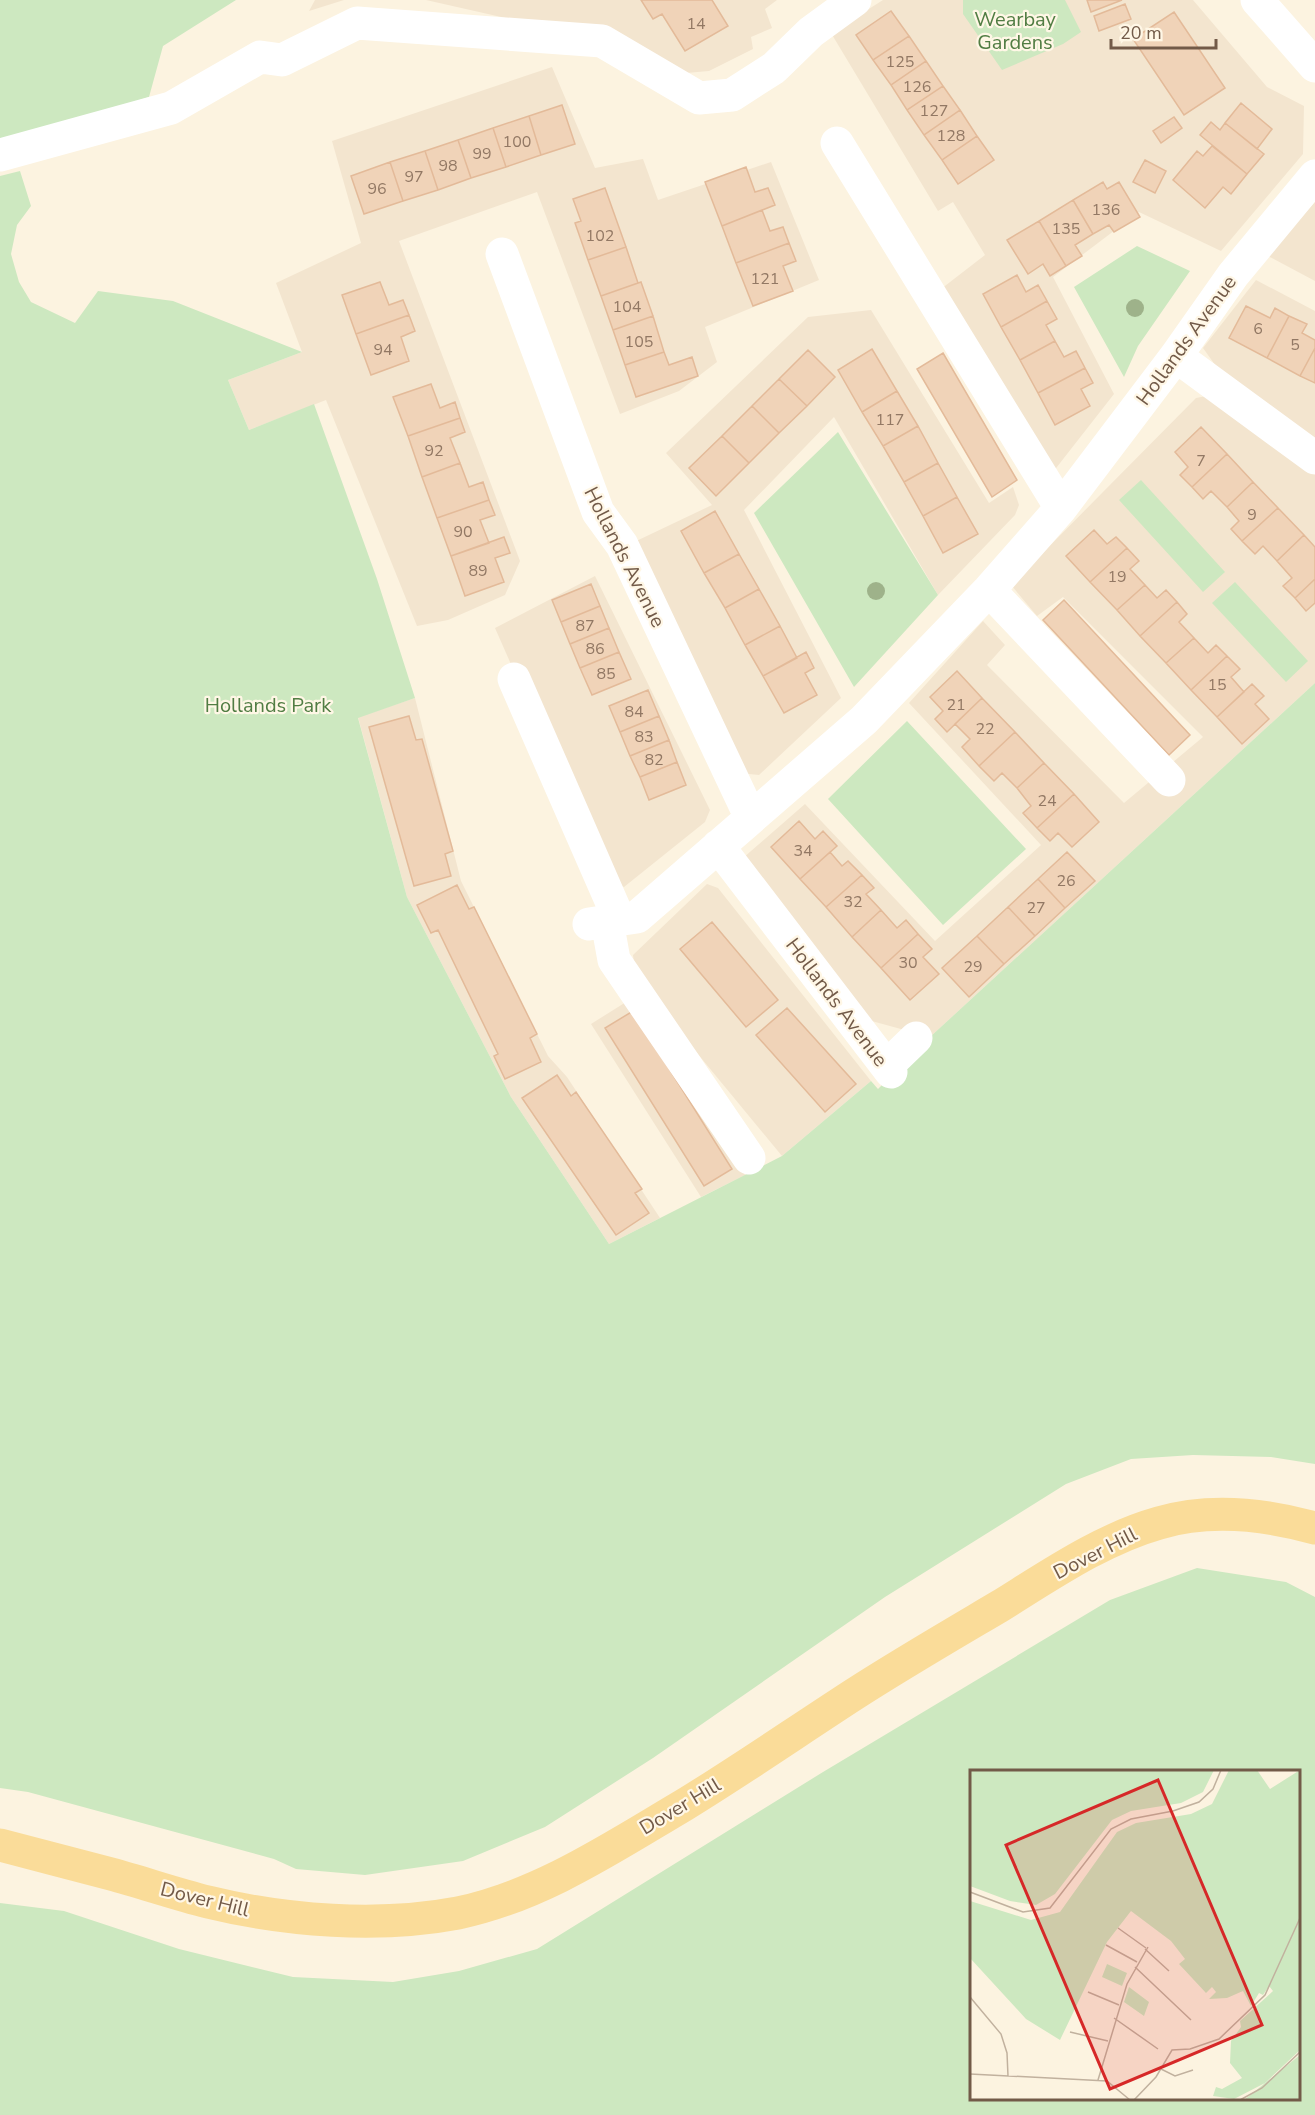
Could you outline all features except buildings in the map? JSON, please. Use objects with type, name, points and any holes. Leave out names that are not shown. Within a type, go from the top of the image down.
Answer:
[{"type":"main road","name":"Dover Hill","points":[[0,1845],[208,1902],[274,1914],[319,1919],[402,1920],[494,1904],[528,1891],[606,1852],[741,1769],[869,1685],[1082,1556],[1158,1523],[1194,1515],[1235,1514],[1293,1522],[1315,1528]]},
{"type":"street","points":[[0,155],[171,108],[260,57],[282,60],[357,23],[602,41],[699,98],[732,95],[774,68],[811,33],[855,0]]},
{"type":"street","points":[[1257,0],[1315,66]]},
{"type":"street","points":[[837,143],[1061,508]]},
{"type":"street","name":"Hollands Avenue","points":[[605,922],[637,917],[864,720],[989,590],[1061,508],[1176,356],[1233,275],[1315,176]]},
{"type":"street","name":"Hollands Avenue","points":[[502,254],[598,512],[622,545],[751,818]]},
{"type":"street","points":[[1176,356],[1315,458]]},
{"type":"street","points":[[989,590],[1169,780]]},
{"type":"street","points":[[514,679],[605,922],[614,960],[749,1158]]},
{"type":"street","name":"Hollands Avenue","points":[[718,846],[889,1069],[916,1038]]},
{"type":"shaded area","points":[[315,0],[344,0],[309,11]]},
{"type":"shaded area","points":[[426,0],[777,0],[765,9],[772,28],[751,37],[753,49],[709,71],[663,75],[549,28]]},
{"type":"shaded area","points":[[883,0],[1193,0],[1267,87],[1304,106],[1303,154],[1221,251],[1139,212],[1053,277],[1114,394],[1053,472],[941,289],[985,255],[953,202],[938,211],[831,33]]},
{"type":"shaded area","points":[[552,67],[595,168],[643,159],[658,200],[771,162],[819,280],[705,327],[717,362],[679,391],[620,414],[537,192],[399,241],[520,561],[505,595],[448,620],[417,626],[326,400],[249,430],[228,380],[302,352],[276,283],[361,243],[332,141]]},
{"type":"shaded area","points":[[1315,202],[1315,281],[1266,255]]},
{"type":"shaded area","points":[[1256,280],[1315,311],[1315,443],[1223,376],[1203,348]]},
{"type":"shaded area","points":[[871,310],[989,503],[1013,487],[1019,505],[1015,515],[938,595],[834,417],[744,510],[841,698],[759,775],[739,773],[630,544],[712,505],[666,453],[808,317]]},
{"type":"shaded area","points":[[1217,394],[1315,472],[1315,683],[930,1037],[868,1020],[743,858],[805,804],[935,941],[1041,845],[909,703],[983,621],[1005,645],[987,665],[1124,803],[1203,737],[1063,597],[1037,616],[1011,585],[1196,398]]},
{"type":"shaded area","points":[[595,576],[710,810],[705,822],[624,887],[606,880],[495,628]]},
{"type":"shaded area","points":[[415,698],[461,881],[548,1056],[567,1077],[660,1218],[609,1244],[511,1097],[407,897],[358,717]]},
{"type":"shaded area","points":[[707,884],[718,888],[871,1081],[782,1156],[636,979],[633,955]]},
{"type":"shaded area","points":[[634,997],[745,1175],[701,1197],[591,1024]]},
{"type":"green space","points":[[0,0],[236,0],[163,46],[149,97],[0,145]]},
{"type":"green space","name":"Wearbay Gardens","points":[[963,0],[1065,0],[1081,32],[1063,44],[1002,70],[963,14]]},
{"type":"green space","name":"Hollands Park","points":[[20,171],[31,206],[17,225],[11,254],[19,282],[31,302],[75,323],[98,291],[173,301],[302,352],[228,380],[249,430],[314,404],[377,579],[415,698],[358,718],[407,897],[511,1097],[609,1244],[782,1156],[871,1081],[878,1089],[930,1037],[1315,683],[1315,1464],[1271,1457],[1193,1455],[1131,1459],[1066,1484],[885,1597],[653,1758],[545,1827],[463,1861],[365,1875],[296,1869],[274,1859],[28,1792],[0,1788],[0,176]]},
{"type":"green space","points":[[1137,246],[1190,271],[1138,346],[1124,377],[1074,287]]},
{"type":"green space","points":[[838,432],[938,595],[854,687],[754,513]]},
{"type":"green space","points":[[1141,480],[1225,572],[1203,592],[1119,500]]},
{"type":"green space","points":[[1235,582],[1308,661],[1286,682],[1212,603]]},
{"type":"green space","points":[[907,721],[1026,849],[943,925],[828,799]]},
{"type":"green space","points":[[1197,1568],[1286,1582],[1315,1597],[1315,2115],[0,2115],[0,1903],[64,1911],[179,1949],[293,1977],[393,1982],[459,1971],[537,1949],[823,1772],[1110,1600]]}]
